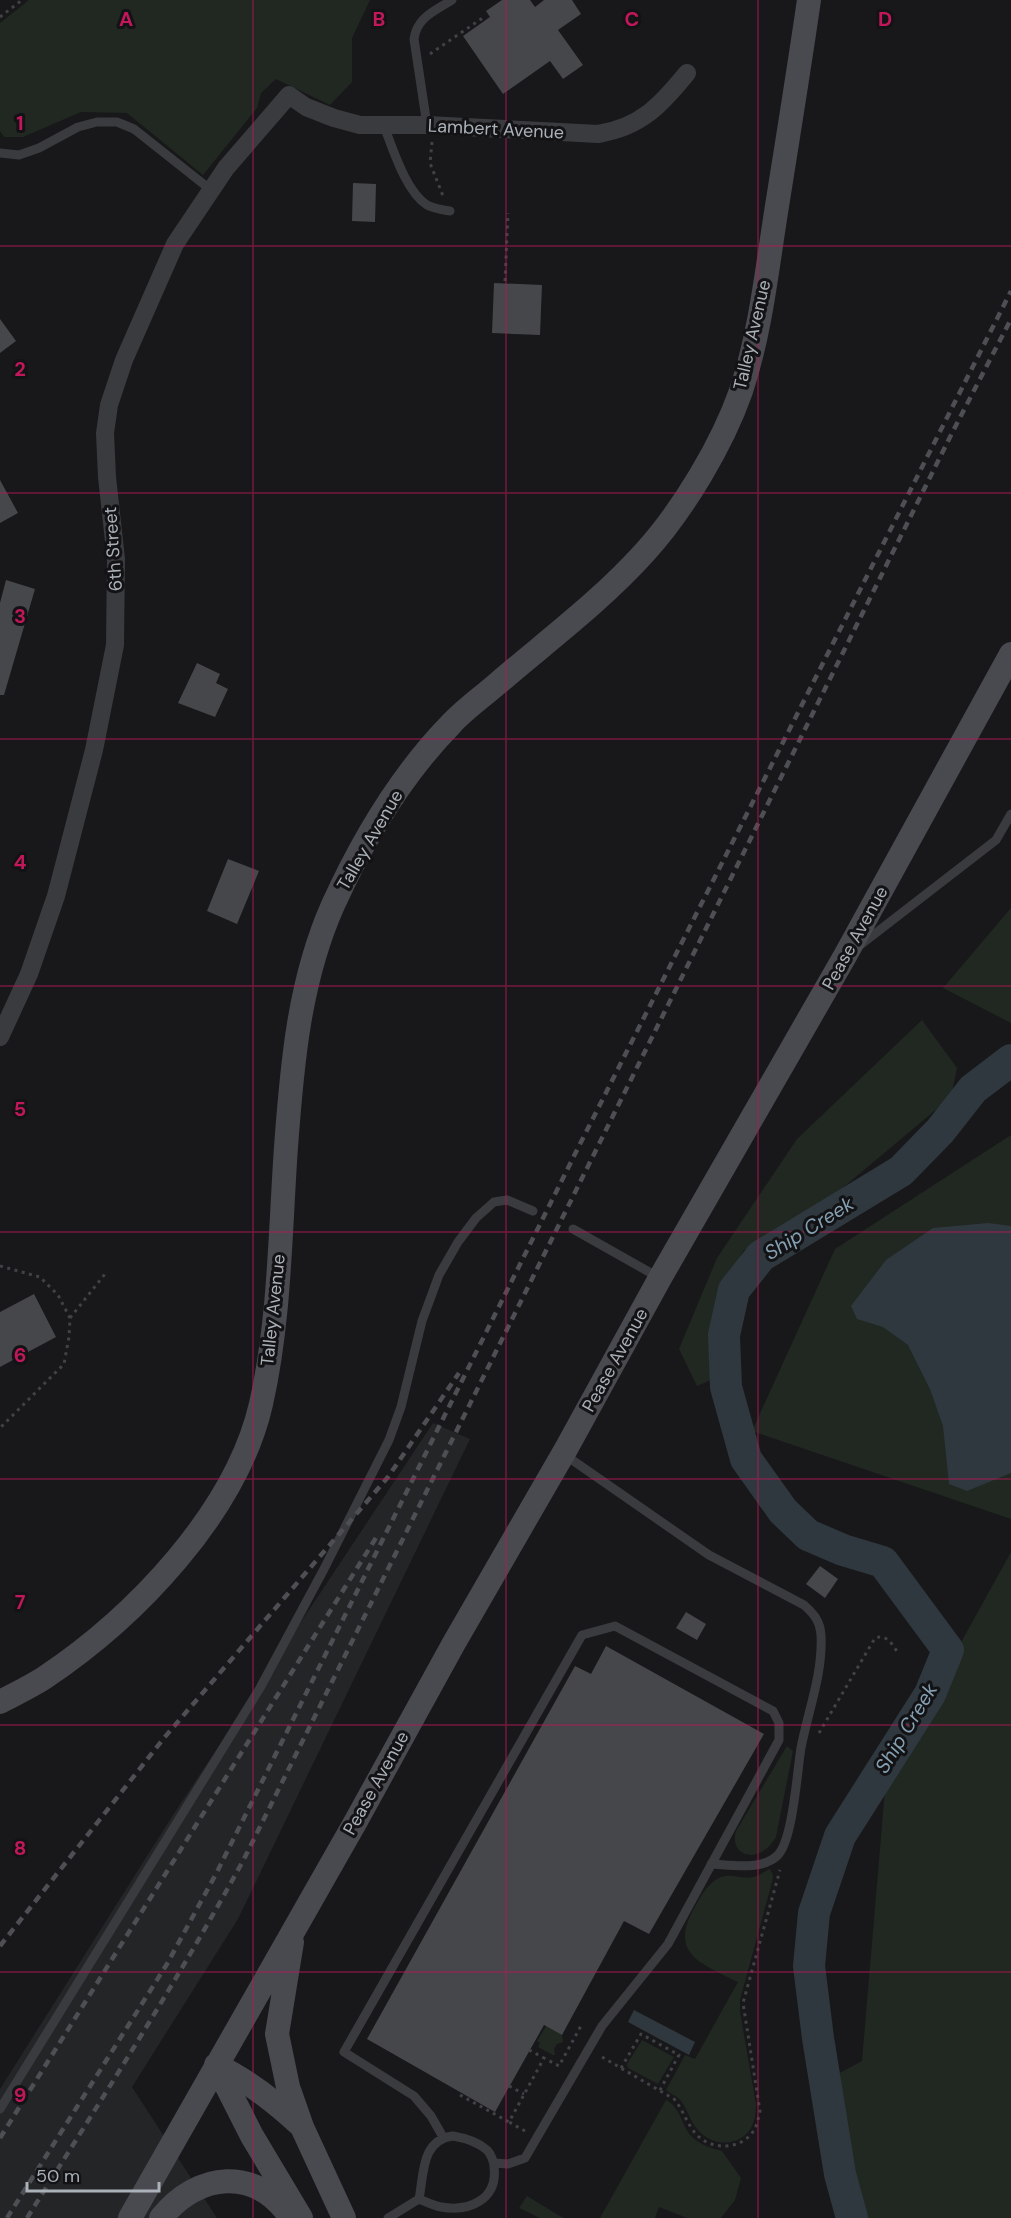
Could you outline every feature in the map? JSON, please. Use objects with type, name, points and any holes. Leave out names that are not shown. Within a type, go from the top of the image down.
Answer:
[{"type":"street","name":"Talley Avenue","points":[[0,1702],[39,1681],[91,1644],[134,1606],[170,1567],[208,1518],[239,1467],[261,1406],[272,1341],[290,1089],[299,1026],[310,970],[331,910],[359,852],[385,808],[417,763],[453,722],[614,583],[646,551],[675,514],[709,461],[740,393],[756,336],[810,0]]},
{"type":"street","name":"Lambert Avenue","points":[[289,95],[306,107],[360,125],[429,131],[598,134],[618,131],[653,111],[687,73]]},
{"type":"street","name":"6th Street","points":[[0,1037],[29,974],[56,896],[94,750],[115,645],[116,559],[107,477],[105,433],[109,405],[124,360],[175,244],[226,168],[289,95]]},
{"type":"street","name":"Pease Avenue","points":[[130,2218],[563,1454],[660,1278],[846,956],[1011,654]]},
{"type":"street","points":[[293,1930],[277,2034],[288,2087],[302,2127],[344,2218]]},
{"type":"street","points":[[216,2065],[233,2073],[272,2100],[302,2127]]},
{"type":"street","points":[[216,2065],[252,2136],[301,2218]]},
{"type":"street","points":[[161,2218],[169,2208],[193,2189],[219,2181],[241,2181],[263,2191],[285,2209],[291,2218]]},
{"type":"lane","points":[[429,131],[414,39],[416,28],[425,17],[452,0]]},
{"type":"lane","points":[[0,153],[19,155],[39,148],[78,127],[98,122],[117,122],[134,129],[211,190]]},
{"type":"lane","points":[[384,126],[405,177],[415,192],[425,204],[446,210]]},
{"type":"lane","points":[[846,956],[996,840],[1011,814]]},
{"type":"lane","points":[[0,2109],[260,1688],[324,1569],[389,1440],[401,1407],[422,1321],[439,1275],[458,1242],[476,1218],[494,1202],[507,1200],[533,1211]]},
{"type":"lane","points":[[573,1229],[660,1278]]},
{"type":"lane","points":[[563,1454],[709,1555],[804,1605],[817,1617],[821,1634],[820,1656],[785,1841],[778,1855],[763,1863],[753,1865],[711,1864]]},
{"type":"lane","points":[[443,2137],[431,2116],[414,2096],[345,2052],[582,1635],[615,1626],[773,1712],[779,1723],[779,1740],[668,1944],[603,2026],[525,2158],[508,2164],[494,2163]]},
{"type":"lane","points":[[388,2218],[419,2199],[428,2154],[433,2144],[443,2137],[465,2138],[488,2151],[494,2163],[495,2175],[486,2198],[463,2207],[450,2208],[440,2207],[419,2199]]},
{"type":"path","points":[[0,17],[22,0]]},
{"type":"path","points":[[417,58],[429,55],[484,17]]},
{"type":"path","points":[[429,131],[430,163],[443,194],[446,210]]},
{"type":"path","points":[[505,281],[508,213]]},
{"type":"path","points":[[0,1266],[40,1277],[58,1295],[70,1318],[64,1364],[0,1428]]},
{"type":"path","points":[[70,1318],[105,1274]]},
{"type":"path","points":[[816,1737],[875,1638],[881,1636],[887,1638],[898,1653]]},
{"type":"path","points":[[602,2057],[674,2098],[696,2134],[706,2142],[719,2146],[731,2146],[744,2141],[752,2134],[760,2111],[742,2003],[781,1867],[778,1855]]},
{"type":"path","points":[[529,2050],[559,2066],[582,2024]]},
{"type":"path","points":[[621,2068],[641,2034],[679,2055],[660,2090]]},
{"type":"path","points":[[508,2122],[544,2058]]},
{"type":"path","points":[[509,2086],[524,2094]]},
{"type":"path","points":[[460,2095],[525,2131]]},
{"type":"shaded area","points":[[29,0],[370,0],[352,38],[352,82],[330,105],[276,79],[261,93],[257,108],[203,175],[127,113],[81,112],[23,137],[4,137],[0,131],[0,23]]},
{"type":"shaded area","points":[[1011,908],[1011,1023],[943,988]]},
{"type":"shaded area","points":[[922,1020],[957,1068],[951,1097],[827,1201],[765,1247],[744,1250],[727,1279],[710,1330],[713,1379],[697,1386],[679,1349],[717,1258],[797,1139]]},
{"type":"shaded area","points":[[1011,1135],[1011,1519],[752,1431],[835,1249]]},
{"type":"shaded area","points":[[988,1223],[1011,1226],[1011,1473],[967,1491],[949,1484],[943,1426],[930,1389],[908,1345],[883,1327],[857,1319],[851,1306],[886,1260],[933,1228]]},
{"type":"shaded area","points":[[433,1423],[470,1439],[238,1919],[132,2087],[217,2218],[0,2218],[0,2089],[171,1818]]},
{"type":"shaded area","points":[[1011,1552],[1011,2218],[849,2218],[853,2172],[836,2075],[862,2061],[886,1778]]},
{"type":"shaded area","points":[[787,1746],[793,1751],[776,1837],[760,1853],[747,1855],[738,1849],[736,1831]]},
{"type":"shaded area","points":[[770,1869],[773,1875],[772,1882],[740,2000],[740,2012],[756,2104],[755,2118],[750,2130],[743,2137],[730,2142],[716,2142],[699,2131],[681,2101],[666,2090],[685,2055],[695,2059],[738,1982],[710,1968],[691,1954],[686,1945],[685,1934],[699,1899],[714,1881],[725,1876],[753,1877]]},
{"type":"shaded area","points":[[634,2010],[695,2042],[689,2055],[628,2022]]},
{"type":"shaded area","points":[[546,2026],[562,2035],[563,2042],[557,2044],[554,2049],[555,2055],[538,2047],[540,2043],[537,2041]]},
{"type":"shaded area","points":[[642,2040],[674,2057],[658,2084],[628,2068],[627,2064]]},
{"type":"shaded area","points":[[666,2100],[675,2107],[691,2136],[702,2144],[722,2151],[741,2178],[735,2200],[721,2218],[687,2218],[659,2207],[655,2218],[600,2218]]},
{"type":"shaded area","points":[[527,2196],[564,2218],[540,2218],[519,2208]]},
{"type":"building","points":[[502,0],[530,0],[535,7],[544,0],[572,0],[581,14],[558,30],[583,65],[563,79],[550,61],[503,94],[463,36],[490,17],[486,11]]},
{"type":"building","points":[[353,183],[376,184],[375,222],[352,221]]},
{"type":"building","points":[[494,283],[542,285],[540,335],[492,333]]},
{"type":"building","points":[[0,319],[16,341],[0,353]]},
{"type":"building","points":[[0,480],[18,513],[0,523]]},
{"type":"building","points":[[6,580],[35,589],[4,695],[0,695],[0,603]]},
{"type":"building","points":[[197,663],[220,674],[216,683],[228,689],[215,717],[178,703]]},
{"type":"building","points":[[228,859],[259,871],[237,924],[207,911]]},
{"type":"building","points":[[34,1294],[56,1337],[0,1367],[0,1312]]},
{"type":"building","points":[[820,1566],[838,1579],[825,1598],[806,1584]]},
{"type":"building","points":[[686,1612],[706,1624],[697,1640],[676,1628]]},
{"type":"building","points":[[606,1646],[764,1734],[649,1934],[624,1921],[562,2035],[544,2025],[495,2112],[367,2039],[575,1666],[591,1674]]},
{"type":"waterway","name":"Ship Creek","points":[[852,2218],[840,2174],[809,1966],[814,1913],[840,1836],[930,1694],[948,1650],[883,1562],[843,1550],[808,1535],[783,1511],[746,1459],[726,1387],[724,1335],[734,1290],[761,1256],[901,1171],[940,1131],[973,1089],[1011,1060]]},
{"type":"railway","points":[[7,2218],[167,1964],[217,1872],[577,1150],[1011,291]]},
{"type":"railway","points":[[27,2218],[165,1996],[244,1859],[952,433],[1011,319]]},
{"type":"railway","points":[[0,1946],[164,1738],[388,1477],[459,1373]]},
{"type":"railway","points":[[0,2138],[379,1533]]}]
